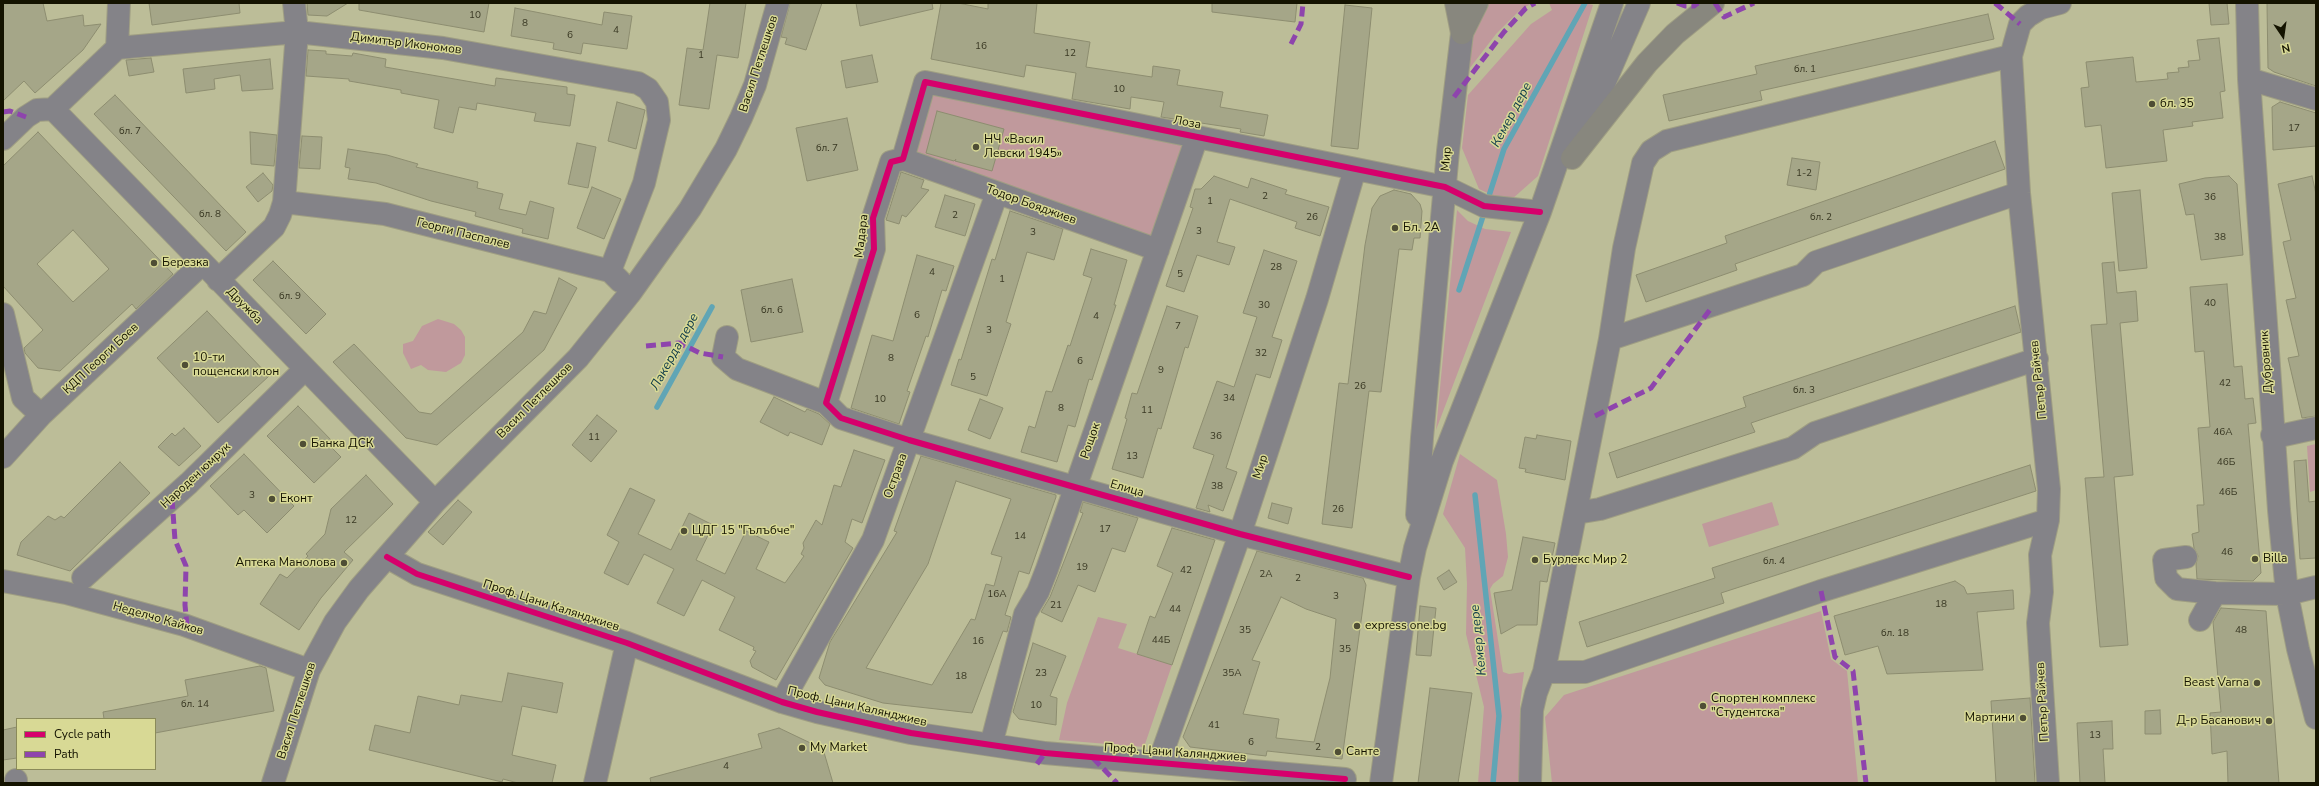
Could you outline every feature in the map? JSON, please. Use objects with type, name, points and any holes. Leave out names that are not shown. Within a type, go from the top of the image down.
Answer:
[{"type":"highway","points":[[1456,3],[1462,33]]},
{"type":"highway","points":[[1462,33],[1477,3]]},
{"type":"highway","points":[[1572,158],[1647,63],[1675,34],[1713,3]]},
{"type":"street","points":[[3,139],[26,116],[37,110],[53,109],[117,48],[119,3]]},
{"type":"street","points":[[218,280],[274,227],[284,202],[297,32],[294,3]]},
{"type":"street","name":"Васил Петлешков","points":[[273,783],[309,670],[335,622],[359,589],[435,502],[578,358],[631,292],[690,209],[726,149],[755,85],[778,3]]},
{"type":"street","name":"Мир","points":[[1381,783],[1409,577],[1415,548],[1442,461],[1540,212],[1612,3]]},
{"type":"street","name":"Мир","points":[[1540,212],[1572,158],[1639,3]]},
{"type":"street","name":"Петър Райчев","points":[[2048,783],[2038,623],[2042,592],[2040,556],[2048,520],[2049,489],[2019,193],[2011,56],[2020,24],[2028,16],[2041,8],[2060,3]]},
{"type":"street","name":"Дубровник","points":[[2247,3],[2249,79],[2272,435],[2287,594],[2298,649],[2316,718]]},
{"type":"street","name":"Димитър Икономов","points":[[117,48],[297,32],[443,48],[596,74],[638,83],[648,89],[657,102],[659,120],[644,183],[610,271]]},
{"type":"street","name":"Мир","points":[[1415,548],[1422,438],[1445,187],[1462,33]]},
{"type":"street","points":[[1530,783],[1532,710],[1536,693],[1544,672],[1576,512],[1610,339],[1624,248],[1643,163],[1651,150],[1667,141],[2011,56]]},
{"type":"street","points":[[2249,79],[2316,99]]},
{"type":"street","name":"Лоза","points":[[903,159],[925,82],[1445,187],[1484,206],[1540,212]]},
{"type":"street","name":"Дружба","points":[[53,109],[305,370],[435,502]]},
{"type":"street","name":"Рощок","points":[[991,745],[1025,614],[1038,592],[1197,136]]},
{"type":"street","name":"Тодор Бояджиев","points":[[903,159],[1158,250]]},
{"type":"street","name":"Мадара","points":[[834,410],[874,250],[873,218],[891,162],[903,159]]},
{"type":"street","name":"Мир","points":[[1159,762],[1240,534],[1317,299],[1356,169]]},
{"type":"street","name":"Острава","points":[[782,702],[873,540],[998,193]]},
{"type":"street","points":[[1610,339],[1803,275],[1816,262],[2019,193]]},
{"type":"street","name":"Георги Паспалев","points":[[284,202],[385,214],[610,271]]},
{"type":"street","name":"КДП Георги Боев","points":[[3,457],[41,415],[202,264]]},
{"type":"street","points":[[610,271],[631,292]]},
{"type":"street","points":[[3,314],[23,398],[41,415]]},
{"type":"street","name":"Елица","points":[[727,337],[723,357],[737,369],[909,440],[1076,486],[1240,534],[1409,577]]},
{"type":"street","points":[[1576,512],[1600,509],[1793,448],[1815,433],[2037,359]]},
{"type":"street","name":"Народен юмрук","points":[[83,578],[189,483],[305,370]]},
{"type":"street","points":[[2272,435],[2284,435],[2316,428]]},
{"type":"street","points":[[1544,672],[1585,672],[1821,591],[2048,520]]},
{"type":"street","name":"Проф. Цани Калянджиев","points":[[387,557],[417,574],[627,643],[782,702],[817,712],[911,732],[1068,756],[1159,762],[1345,779]]},
{"type":"street","points":[[2186,557],[2164,560],[2166,578],[2176,589],[2215,593],[2287,594],[2316,587]]},
{"type":"street","name":"Неделчо Кайков","points":[[3,581],[66,593],[187,626],[309,670]]},
{"type":"street","points":[[2200,620],[2215,593]]},
{"type":"street","points":[[595,783],[627,643]]},
{"type":"shaded area","points":[[1489,3],[1532,3],[1519,11],[1496,34],[1463,77],[1469,38]]},
{"type":"shaded area","points":[[1549,3],[1585,3],[1593,5],[1538,176],[1511,200],[1494,196],[1479,189],[1462,148],[1468,95],[1531,24],[1552,10]]},
{"type":"shaded area","points":[[925,82],[1197,137],[1158,250],[903,159]]},
{"type":"shaded area","points":[[1457,210],[1468,221],[1485,229],[1511,232],[1436,430]]},
{"type":"shaded area","points":[[438,319],[454,324],[461,330],[465,337],[465,355],[461,363],[446,372],[428,370],[421,365],[411,369],[403,353],[403,344],[413,341],[422,326]]},
{"type":"shaded area","points":[[2316,444],[2316,490],[2310,492],[2307,446]]},
{"type":"shaded area","points":[[1460,454],[1497,480],[1506,534],[1508,557],[1503,576],[1493,584],[1490,589],[1503,672],[1509,674],[1524,672],[1520,705],[1519,783],[1478,783],[1484,707],[1466,634],[1467,584],[1465,548],[1443,514]]},
{"type":"shaded area","points":[[1772,502],[1779,525],[1709,547],[1702,524]]},
{"type":"shaded area","name":"Спортен комплекс \"Студентска\"","points":[[1821,611],[1831,659],[1847,671],[1858,783],[1552,783],[1545,717],[1564,695]]},
{"type":"shaded area","points":[[1098,617],[1127,624],[1118,648],[1172,665],[1144,747],[1059,740],[1067,703]]},
{"type":"building","points":[[3,3],[43,3],[47,21],[83,15],[84,26],[101,24],[83,50],[35,93],[24,81],[3,101]]},
{"type":"building","points":[[149,3],[239,3],[240,13],[152,25]]},
{"type":"building","points":[[307,3],[348,3],[327,16],[308,15]]},
{"type":"building","points":[[359,3],[489,3],[484,32],[359,10]]},
{"type":"building","points":[[710,3],[746,3],[738,58],[717,55],[709,109],[679,105],[687,48],[703,50]]},
{"type":"building","points":[[790,3],[822,3],[806,50],[785,44],[787,38],[781,37]]},
{"type":"building","points":[[856,3],[932,3],[933,9],[860,26]]},
{"type":"building","points":[[941,3],[958,3],[988,9],[988,3],[1037,3],[1034,33],[1090,42],[1086,67],[1152,77],[1153,66],[1180,70],[1177,85],[1223,92],[1220,107],[1268,115],[1264,136],[1240,132],[1241,129],[1161,117],[1164,102],[1131,97],[1130,109],[1072,99],[1076,73],[1026,65],[1024,77],[931,59]]},
{"type":"building","points":[[1212,3],[1297,3],[1295,22],[1212,12]]},
{"type":"building","points":[[2209,3],[2227,3],[2229,24],[2211,25]]},
{"type":"building","points":[[2267,3],[2316,3],[2316,86],[2274,72],[2268,68]]},
{"type":"building","points":[[1345,5],[1372,8],[1358,149],[1331,146]]},
{"type":"building","points":[[515,8],[602,25],[604,12],[632,16],[627,49],[583,43],[581,54],[553,49],[554,43],[511,36]]},
{"type":"building","points":[[1988,14],[1994,39],[1760,91],[1762,100],[1669,121],[1663,95],[1757,74],[1755,66]]},
{"type":"building","name":"бл. 35","points":[[2219,38],[2225,91],[2220,92],[2223,118],[2192,122],[2193,126],[2163,130],[2167,161],[2106,168],[2101,125],[2085,127],[2081,88],[2089,87],[2086,62],[2133,57],[2136,82],[2168,79],[2167,73],[2179,72],[2178,68],[2189,67],[2188,61],[2200,60],[2197,40]]},
{"type":"building","points":[[308,50],[326,51],[326,54],[352,56],[353,53],[386,59],[385,67],[495,86],[496,78],[567,87],[567,94],[575,95],[570,126],[534,121],[536,113],[477,103],[476,110],[459,107],[453,133],[434,128],[439,100],[401,93],[401,90],[349,81],[349,79],[306,76]]},
{"type":"building","points":[[872,55],[878,82],[846,88],[841,61]]},
{"type":"building","points":[[151,58],[154,72],[129,76],[126,60]]},
{"type":"building","points":[[270,59],[273,89],[242,91],[240,75],[214,79],[215,89],[186,93],[183,69]]},
{"type":"building","points":[[115,95],[246,232],[226,251],[94,114]]},
{"type":"building","points":[[617,102],[645,110],[636,149],[608,141]]},
{"type":"building","points":[[2280,102],[2316,113],[2316,146],[2273,150],[2272,107]]},
{"type":"building","points":[[937,111],[1004,129],[992,171],[955,161],[956,159],[954,161],[926,153]]},
{"type":"building","points":[[847,118],[858,170],[807,181],[796,128]]},
{"type":"building","points":[[38,132],[173,274],[136,309],[132,304],[60,371],[38,368],[25,353],[24,348],[43,330],[3,286],[3,166]],"holes":[[[73,230],[109,269],[73,302],[37,264]]]},
{"type":"building","points":[[250,132],[277,135],[274,166],[251,164]]},
{"type":"building","points":[[302,136],[322,137],[320,169],[299,168]]},
{"type":"building","points":[[1995,141],[2005,169],[1735,264],[1737,270],[1646,302],[1636,275],[1727,243],[1725,236]]},
{"type":"building","points":[[577,143],[596,147],[588,188],[568,184]]},
{"type":"building","points":[[348,149],[387,155],[418,164],[416,167],[478,182],[477,188],[503,194],[499,209],[526,215],[530,201],[554,208],[548,239],[522,233],[523,229],[475,216],[476,212],[431,201],[376,183],[348,179],[350,168],[345,167]]},
{"type":"building","points":[[1792,158],[1820,162],[1816,190],[1787,185]]},
{"type":"building","points":[[901,172],[924,180],[921,188],[929,190],[906,217],[902,215],[899,224],[886,220]]},
{"type":"building","points":[[263,173],[273,185],[272,191],[258,202],[246,187]]},
{"type":"building","points":[[1214,176],[1248,188],[1251,178],[1287,190],[1285,194],[1329,207],[1320,236],[1295,228],[1297,222],[1230,199],[1217,242],[1235,247],[1229,265],[1197,255],[1184,292],[1166,286],[1193,208],[1190,207],[1195,189],[1201,189]]},
{"type":"building","points":[[2229,176],[2237,184],[2243,255],[2201,260],[2194,214],[2186,215],[2179,184],[2205,178]]},
{"type":"building","points":[[2312,176],[2316,194],[2316,416],[2302,418],[2288,358],[2299,356],[2286,300],[2296,298],[2283,242],[2291,240],[2278,184]]},
{"type":"building","points":[[592,187],[621,199],[604,239],[577,228]]},
{"type":"building","points":[[1394,190],[1411,194],[1420,204],[1422,211],[1420,238],[1414,238],[1412,250],[1399,249],[1381,392],[1369,391],[1352,528],[1322,524],[1339,383],[1348,384],[1365,245],[1372,208],[1380,196]]},
{"type":"building","points":[[2140,190],[2147,268],[2119,271],[2112,193]]},
{"type":"building","points":[[945,195],[975,204],[965,236],[935,227]]},
{"type":"building","points":[[1010,211],[1063,229],[1054,260],[1027,252],[1006,322],[1011,324],[987,396],[951,385],[959,359],[961,360],[992,259],[995,260]]},
{"type":"building","points":[[1091,249],[1127,260],[1114,305],[1116,305],[1092,380],[1089,379],[1075,427],[1068,425],[1057,462],[1021,452],[1029,426],[1035,428],[1046,391],[1052,392],[1068,345],[1070,346],[1092,278],[1083,275]]},
{"type":"building","points":[[1264,250],[1297,261],[1272,337],[1282,340],[1270,378],[1256,374],[1226,468],[1237,472],[1223,511],[1208,505],[1210,512],[1196,508],[1214,455],[1193,448],[1217,381],[1234,387],[1257,317],[1243,313]]},
{"type":"building","points":[[917,255],[954,266],[946,291],[942,290],[928,337],[926,336],[907,391],[910,392],[899,424],[851,408],[872,335],[893,341]]},
{"type":"building","points":[[273,261],[326,314],[306,334],[253,280]]},
{"type":"building","points":[[2114,262],[2117,293],[2136,291],[2138,321],[2120,323],[2133,475],[2114,477],[2128,645],[2100,647],[2085,478],[2104,477],[2091,325],[2107,324],[2102,263]]},
{"type":"building","points":[[559,278],[577,288],[544,350],[437,445],[406,438],[333,362],[354,344],[419,412],[431,414],[523,332],[534,311],[546,314]]},
{"type":"building","points":[[792,279],[803,332],[751,342],[741,290]]},
{"type":"building","points":[[2227,284],[2234,367],[2242,366],[2245,399],[2253,398],[2256,423],[2248,424],[2261,573],[2253,581],[2197,579],[2196,564],[2198,556],[2194,548],[2192,534],[2199,532],[2197,505],[2204,505],[2198,428],[2210,427],[2204,351],[2195,352],[2190,287]]},
{"type":"building","points":[[1167,306],[1198,316],[1188,348],[1185,347],[1161,429],[1158,428],[1143,478],[1112,469],[1127,419],[1125,418],[1132,393],[1137,394]]},
{"type":"building","points":[[2015,306],[2021,332],[1751,423],[1755,432],[1617,478],[1609,453],[1746,407],[1743,397]]},
{"type":"building","name":"10-ти пощенски клон","points":[[207,311],[269,376],[218,423],[157,358]]},
{"type":"building","points":[[774,397],[805,412],[807,409],[819,414],[830,424],[822,445],[790,432],[788,436],[760,422]]},
{"type":"building","points":[[980,399],[1003,408],[990,439],[968,430]]},
{"type":"building","name":"Банка ДСК","points":[[298,406],[333,442],[329,445],[341,457],[314,483],[267,436]]},
{"type":"building","points":[[597,415],[617,431],[591,462],[572,445]]},
{"type":"building","points":[[184,428],[201,446],[179,466],[158,447],[172,433],[175,436]]},
{"type":"building","points":[[1537,435],[1571,441],[1565,480],[1525,472],[1526,469],[1519,468],[1525,437],[1536,439]]},
{"type":"building","points":[[854,450],[885,460],[862,523],[852,519],[845,542],[853,548],[776,680],[752,667],[750,661],[756,651],[753,650],[754,647],[719,630],[735,597],[702,580],[684,616],[657,603],[674,569],[644,554],[628,585],[604,573],[619,542],[607,535],[630,488],[655,500],[638,534],[671,550],[689,513],[713,525],[696,560],[725,574],[746,531],[769,542],[756,569],[785,583],[804,556],[801,554],[804,548],[803,543],[816,520],[822,525],[834,485],[841,487]]},
{"type":"building","points":[[244,454],[294,506],[267,533],[244,510],[238,515],[210,486]]},
{"type":"building","points":[[921,456],[1056,495],[1029,574],[1019,571],[1005,615],[1011,617],[1007,632],[1003,631],[972,713],[883,703],[825,685],[819,678],[830,642],[897,532],[894,531]],"holes":[[[956,481],[1011,499],[991,554],[1002,557],[994,586],[986,584],[975,620],[971,619],[932,685],[866,668],[928,564]]]},
{"type":"building","points":[[2306,460],[2309,502],[2316,501],[2316,558],[2300,559],[2294,461]]},
{"type":"building","points":[[120,462],[150,493],[70,571],[17,555],[21,542],[48,516],[55,520],[61,516],[64,518]]},
{"type":"building","points":[[2030,465],[2036,491],[1721,593],[1724,603],[1587,647],[1579,622],[1715,578],[1712,568]]},
{"type":"building","points":[[366,475],[393,504],[344,552],[353,560],[321,598],[299,630],[260,604],[280,574],[287,578],[308,556],[306,554],[325,534],[331,509]]},
{"type":"building","points":[[458,500],[472,512],[443,545],[428,532]]},
{"type":"building","points":[[1083,502],[1138,518],[1125,552],[1112,548],[1095,592],[1078,585],[1062,622],[1041,612],[1050,597],[1083,513],[1080,512]]},
{"type":"building","points":[[1272,503],[1292,508],[1288,524],[1268,518]]},
{"type":"building","points":[[1172,528],[1215,540],[1172,665],[1137,654],[1150,616],[1155,618],[1173,573],[1157,566]]},
{"type":"building","points":[[1523,537],[1555,543],[1547,582],[1540,581],[1537,625],[1517,625],[1501,634],[1494,593],[1512,590]]},
{"type":"building","points":[[1257,551],[1363,578],[1366,585],[1342,759],[1267,751],[1266,756],[1190,747],[1183,737]],"holes":[[[1281,597],[1306,609],[1336,619],[1330,678],[1314,742],[1276,738],[1279,719],[1243,714],[1260,662],[1252,660]]]},
{"type":"building","points":[[1449,570],[1457,582],[1444,590],[1437,578]]},
{"type":"building","points":[[1955,581],[1964,587],[1967,594],[2013,590],[2014,609],[1977,612],[1983,670],[1887,674],[1878,646],[1845,655],[1834,616]]},
{"type":"building","points":[[1420,606],[1436,608],[1431,656],[1416,655]]},
{"type":"building","points":[[2221,608],[2266,611],[2279,783],[2228,783],[2227,751],[2212,754],[2210,713],[2221,712],[2213,622]]},
{"type":"building","points":[[1033,643],[1066,656],[1050,696],[1057,698],[1056,725],[1019,719],[1013,712]]},
{"type":"building","points":[[260,666],[266,668],[274,711],[156,733],[156,718],[104,718],[103,712],[188,696],[185,680]]},
{"type":"building","points":[[508,673],[563,683],[557,713],[522,706],[512,755],[556,765],[552,783],[518,783],[503,779],[502,782],[369,750],[375,725],[410,733],[418,696],[459,705],[461,695],[502,702]]},
{"type":"building","points":[[1430,688],[1472,693],[1458,783],[1418,783]]},
{"type":"building","points":[[2030,698],[2035,783],[1996,783],[1991,701]]},
{"type":"building","points":[[2160,710],[2161,734],[2145,734],[2145,711]]},
{"type":"building","points":[[2112,721],[2113,749],[2103,749],[2105,783],[2080,783],[2077,723]]},
{"type":"building","points":[[16,727],[16,758],[3,760],[3,730]]},
{"type":"building","points":[[779,728],[823,749],[833,783],[651,783],[650,778],[762,748],[758,734]]},
{"type":"waterway","name":"Кемер дере","points":[[1487,202],[1504,149],[1585,3]]},
{"type":"waterway","name":"Кемер дере","points":[[1459,290],[1485,210]]},
{"type":"waterway","name":"Лакерда дере","points":[[657,407],[712,307]]},
{"type":"waterway","name":"Кемер дере","points":[[1475,495],[1499,716],[1493,783]]},
{"type":"marked path","points":[[1291,44],[1301,24],[1303,3]]},
{"type":"marked path","points":[[1454,97],[1504,32],[1526,8],[1535,3]]},
{"type":"marked path","points":[[1677,3],[1685,6],[1694,6],[1698,3]]},
{"type":"marked path","points":[[1715,3],[1724,17],[1754,3]]},
{"type":"marked path","points":[[1995,3],[2020,24]]},
{"type":"marked path","points":[[3,112],[10,111],[26,117]]},
{"type":"marked path","points":[[1595,416],[1651,388],[1712,307]]},
{"type":"marked path","points":[[646,346],[679,343],[700,353],[723,357]]},
{"type":"marked path","points":[[172,499],[175,540],[186,566],[185,605],[187,626]]},
{"type":"marked path","points":[[1821,591],[1835,657],[1853,671],[1866,783]]},
{"type":"marked path","points":[[1037,764],[1045,753]]},
{"type":"marked path","points":[[1093,758],[1117,783]]},
{"type":"cycle path","points":[[1409,577],[1240,534],[909,440],[841,418],[826,403],[874,249],[873,218],[891,162],[903,159],[925,82],[1445,187],[1484,206],[1540,212]]},
{"type":"cycle path","points":[[387,557],[417,574],[627,643],[782,702],[817,712],[911,733],[1045,753],[1345,779]]},
{"type":"place","name":"бл. 35","points":[[2152,104]]},
{"type":"place","name":"НЧ «Васил Левски 1945»","points":[[976,147]]},
{"type":"place","name":"Бл. 2А","points":[[1395,228]]},
{"type":"place","name":"Березка","points":[[154,263]]},
{"type":"place","name":"10-ти пощенски клон","points":[[185,365]]},
{"type":"place","name":"Банка ДСК","points":[[303,444]]},
{"type":"place","name":"Еконт","points":[[272,499]]},
{"type":"place","name":"ЦДГ 15 \"Гълъбче\"","points":[[684,531]]},
{"type":"place","name":"Billa","points":[[2255,559]]},
{"type":"place","name":"Бурлекс Мир 2","points":[[1535,560]]},
{"type":"place","name":"Аптека Манолова","points":[[344,563]]},
{"type":"place","name":"express one.bg","points":[[1357,626]]},
{"type":"place","name":"Beast Varna","points":[[2257,683]]},
{"type":"place","name":"Спортен комплекс \"Студентска\"","points":[[1703,706]]},
{"type":"place","name":"Мартини","points":[[2023,718]]},
{"type":"place","name":"Д-р Басанович","points":[[2269,721]]},
{"type":"place","name":"My Market","points":[[802,748]]},
{"type":"place","name":"Санте","points":[[1338,752]]}]
